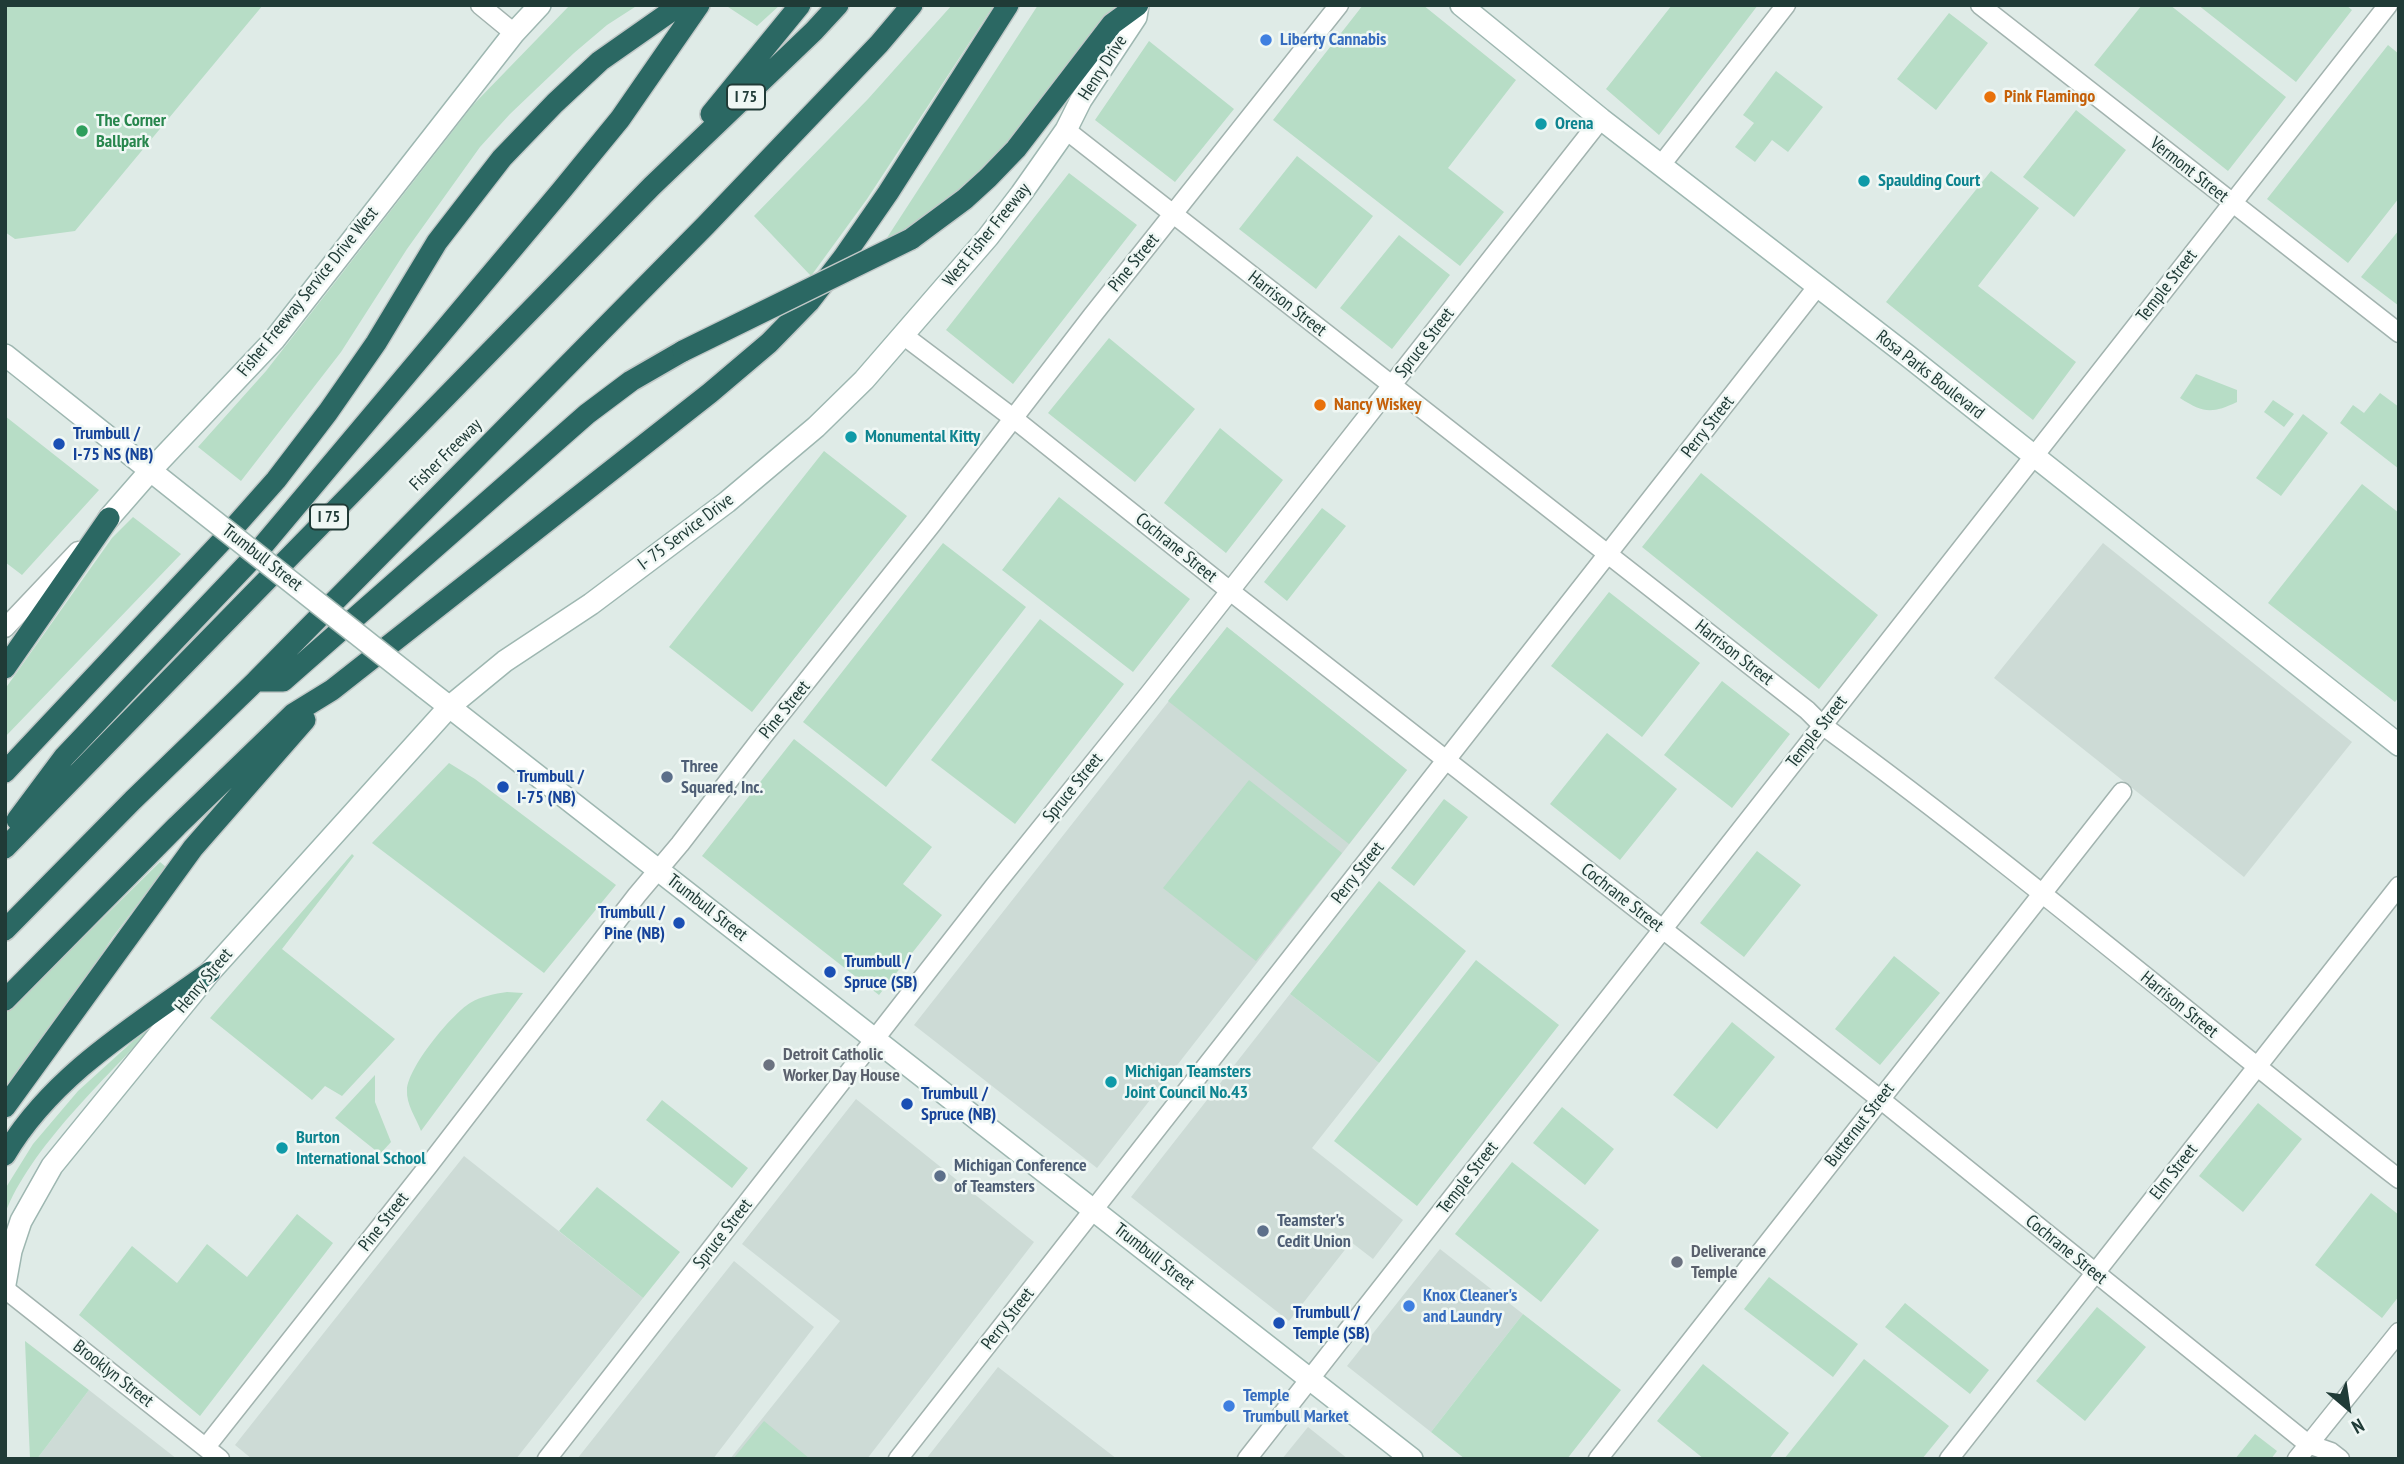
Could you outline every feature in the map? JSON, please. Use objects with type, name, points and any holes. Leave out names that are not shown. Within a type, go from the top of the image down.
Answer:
[{"type":"highway","points":[[5,772],[276,480],[376,343],[437,242],[502,158],[600,61],[680,5]]},
{"type":"highway","points":[[5,835],[64,757],[258,551],[612,129],[699,5]]},
{"type":"highway","points":[[652,187],[800,5]]},
{"type":"highway","name":"I 75","points":[[5,848],[652,187],[838,5]]},
{"type":"highway","name":"Fisher Freeway","points":[[5,930],[133,800],[256,681],[706,225],[879,44],[912,5]]},
{"type":"highway","points":[[5,1000],[177,826],[293,714],[332,690],[710,393],[769,343],[809,302],[843,258],[1008,5]]},
{"type":"highway","points":[[256,681],[283,681],[587,414],[631,381],[683,351],[911,239],[965,199],[1016,149],[1112,24],[1138,5]]},
{"type":"highway","points":[[5,668],[109,518]]},
{"type":"highway","points":[[5,1107],[193,848],[332,690]]},
{"type":"highway","points":[[5,1155],[50,1096],[113,1041],[210,972]]},
{"type":"street","points":[[480,5],[514,33]]},
{"type":"street","name":"Fisher Freeway Service Drive West","points":[[5,628],[274,340],[514,33],[540,5]]},
{"type":"street","name":"Henry Drive","points":[[1066,130],[1082,100],[1136,17],[1138,5]]},
{"type":"street","name":"Pine Street","points":[[206,1447],[1339,5]]},
{"type":"street","name":"Rosa Parks Boulevard","points":[[1461,5],[1601,119],[2399,745]]},
{"type":"street","points":[[1661,165],[1786,5]]},
{"type":"street","name":"Vermont Street","points":[[1980,5],[2399,333]]},
{"type":"street","name":"Temple Street","points":[[1247,1459],[2388,5]]},
{"type":"street","name":"Spruce Street","points":[[547,1459],[1601,119]]},
{"type":"street","name":"Harrison Street","points":[[1066,130],[1807,710],[1822,725],[2042,894],[2399,1179]]},
{"type":"street","name":"West Fisher Freeway","points":[[904,335],[991,233],[1066,130]]},
{"type":"street","name":"Perry Street","points":[[898,1459],[1817,286]]},
{"type":"street","name":"Cochrane Street","points":[[904,335],[1880,1099],[2308,1444],[2331,1452],[2340,1459]]},
{"type":"street","name":"I- 75 Service Drive","points":[[449,707],[505,661],[590,604],[727,502],[816,427],[864,380],[904,335]]},
{"type":"street","name":"Trumbull Street","points":[[7,360],[1412,1459]]},
{"type":"street","name":"Henry Street","points":[[5,1287],[11,1251],[22,1221],[52,1166],[210,972],[449,707]]},
{"type":"street","name":"Butternut Street","points":[[1598,1459],[2122,792]]},
{"type":"street","name":"Elm Street","points":[[1949,1459],[2399,886]]},
{"type":"street","name":"Brooklyn Street","points":[[5,1287],[220,1459]]},
{"type":"street","points":[[2297,1459],[2399,1332]]},
{"type":"shaded area","points":[[2103,543],[2352,742],[2244,877],[1994,678]]},
{"type":"shaded area","points":[[1227,627],[1407,770],[1097,1168],[914,1025]]},
{"type":"shaded area","points":[[1290,994],[1379,1063],[1312,1148],[1403,1220],[1373,1259],[1351,1242],[1289,1321],[1131,1197]]},
{"type":"shaded area","points":[[856,1099],[1034,1242],[867,1459],[730,1459],[840,1321],[742,1244]]},
{"type":"shaded area","points":[[464,1156],[643,1298],[516,1459],[252,1459],[235,1445]]},
{"type":"shaded area","points":[[1440,1249],[1523,1314],[1431,1432],[1347,1366]]},
{"type":"shaded area","points":[[734,1261],[814,1327],[713,1459],[577,1459]]},
{"type":"shaded area","points":[[998,1367],[1117,1459],[926,1459]]},
{"type":"shaded area","points":[[89,1390],[177,1459],[37,1459]]},
{"type":"shaded area","points":[[1308,1427],[1348,1459],[1282,1459]]},
{"type":"green space","name":"The Corner Ballpark","points":[[5,5],[263,5],[75,231],[15,239],[5,232]]},
{"type":"green space","points":[[570,5],[638,5],[607,25],[574,53],[510,114],[480,147],[407,249],[341,352],[241,481],[198,447],[266,371],[473,105]]},
{"type":"green space","points":[[725,5],[780,5],[757,26]]},
{"type":"green space","points":[[952,5],[994,5],[867,199],[811,276],[754,216],[868,99]]},
{"type":"green space","points":[[1038,5],[1116,5],[1016,136],[952,200],[881,247]]},
{"type":"green space","points":[[1363,5],[1423,5],[1516,80],[1448,168],[1504,212],[1460,266],[1273,120]]},
{"type":"green space","points":[[1672,5],[1758,5],[1659,135],[1606,89]]},
{"type":"green space","points":[[2142,5],[2170,5],[2286,97],[2228,171],[2094,65]]},
{"type":"green space","points":[[2198,5],[2346,5],[2352,10],[2296,82]]},
{"type":"green space","points":[[1949,13],[1988,43],[1936,110],[1897,79]]},
{"type":"green space","points":[[1149,41],[1234,109],[1175,182],[1095,120]]},
{"type":"green space","points":[[2388,45],[2399,54],[2399,198],[2348,263],[2267,199]]},
{"type":"green space","points":[[1776,71],[1823,107],[1788,152],[1772,140],[1755,162],[1735,147],[1754,123],[1743,115]]},
{"type":"green space","points":[[2076,110],[2126,150],[2074,217],[2023,177]]},
{"type":"green space","points":[[1297,156],[1373,216],[1316,289],[1239,229]]},
{"type":"green space","points":[[1991,171],[2039,208],[1978,286],[2076,362],[2033,420],[1886,302]]},
{"type":"green space","points":[[1069,173],[1137,225],[1013,384],[946,330]]},
{"type":"green space","points":[[2399,230],[2399,306],[2361,277]]},
{"type":"green space","points":[[1399,235],[1450,275],[1392,349],[1340,308]]},
{"type":"green space","points":[[1109,338],[1195,409],[1135,482],[1048,413]]},
{"type":"green space","points":[[2196,374],[2237,390],[2237,402],[2221,409],[2208,410],[2195,407],[2180,398]]},
{"type":"green space","points":[[2380,393],[2399,407],[2399,469],[2340,423],[2353,405],[2364,413]]},
{"type":"green space","points":[[2273,400],[2294,414],[2284,427],[2264,412]]},
{"type":"green space","points":[[2303,414],[2328,433],[2281,496],[2256,478]]},
{"type":"green space","points":[[5,416],[99,490],[22,575],[5,562]]},
{"type":"green space","points":[[1220,428],[1283,480],[1226,553],[1164,503]]},
{"type":"green space","points":[[824,451],[907,516],[752,712],[669,647]]},
{"type":"green space","points":[[1701,473],[1878,615],[1819,689],[1642,547]]},
{"type":"green space","points":[[2362,484],[2399,513],[2399,697],[2395,702],[2268,603]]},
{"type":"green space","points":[[1059,497],[1190,599],[1133,672],[1002,570]]},
{"type":"green space","points":[[1322,508],[1346,526],[1287,601],[1264,582]]},
{"type":"green space","points":[[133,517],[181,554],[5,737],[5,689],[112,538]]},
{"type":"green space","points":[[943,543],[1026,607],[886,787],[803,722]]},
{"type":"green space","points":[[1609,592],[1700,663],[1642,737],[1551,666]]},
{"type":"green space","points":[[1040,619],[1124,684],[1015,824],[931,760]]},
{"type":"green space","points":[[1227,627],[1407,770],[1349,844],[1168,701]]},
{"type":"green space","points":[[1722,681],[1790,734],[1732,808],[1664,755]]},
{"type":"green space","points":[[1607,733],[1677,789],[1620,860],[1550,804]]},
{"type":"green space","points":[[794,739],[932,847],[903,884],[942,915],[879,995],[702,856]]},
{"type":"green space","points":[[449,763],[475,779],[616,885],[544,973],[372,843]]},
{"type":"green space","points":[[1249,780],[1342,853],[1256,961],[1163,888]]},
{"type":"green space","points":[[1444,799],[1468,817],[1414,886],[1391,868]]},
{"type":"green space","points":[[1757,851],[1801,885],[1744,957],[1700,923]]},
{"type":"green space","points":[[352,854],[354,856],[282,949],[395,1039],[342,1096],[325,1086],[312,1100],[210,1018]]},
{"type":"green space","points":[[160,862],[166,867],[112,938],[80,989],[5,1095],[5,1014]]},
{"type":"green space","points":[[1379,881],[1466,951],[1379,1063],[1290,994]]},
{"type":"green space","points":[[1894,956],[1940,993],[1880,1065],[1835,1029]]},
{"type":"green space","points":[[1476,960],[1559,1025],[1417,1206],[1334,1141]]},
{"type":"green space","points":[[507,992],[523,993],[421,1131],[410,1106],[407,1090],[409,1080],[422,1056],[462,1009],[484,997]]},
{"type":"green space","points":[[1732,1022],[1775,1057],[1717,1129],[1673,1095]]},
{"type":"green space","points":[[154,1026],[50,1139],[16,1189],[5,1214],[5,1189],[33,1144],[78,1091],[142,1033]]},
{"type":"green space","points":[[375,1075],[375,1102],[391,1142],[380,1154],[335,1118]]},
{"type":"green space","points":[[662,1100],[748,1168],[732,1188],[646,1120]]},
{"type":"green space","points":[[2258,1103],[2302,1139],[2243,1212],[2199,1176]]},
{"type":"green space","points":[[1562,1107],[1614,1149],[1585,1185],[1533,1143]]},
{"type":"green space","points":[[1512,1162],[1599,1230],[1541,1302],[1455,1234]]},
{"type":"green space","points":[[597,1187],[680,1252],[643,1298],[559,1231]]},
{"type":"green space","points":[[2371,1193],[2399,1215],[2399,1296],[2382,1318],[2315,1265]]},
{"type":"green space","points":[[297,1214],[333,1243],[200,1416],[79,1315],[132,1246],[177,1283],[207,1244],[247,1277]]},
{"type":"green space","points":[[1769,1277],[1858,1344],[1833,1377],[1744,1309]]},
{"type":"green space","points":[[1905,1303],[1989,1370],[1970,1394],[1885,1327]]},
{"type":"green space","points":[[2097,1307],[2146,1347],[2085,1421],[2036,1381]]},
{"type":"green space","points":[[1523,1314],[1621,1390],[1567,1459],[1465,1459],[1431,1432]]},
{"type":"green space","points":[[25,1341],[89,1390],[37,1459],[30,1459]]},
{"type":"green space","points":[[1864,1359],[1949,1426],[1922,1459],[1784,1459]]},
{"type":"green space","points":[[1703,1364],[1789,1433],[1769,1459],[1704,1459],[1657,1421]]},
{"type":"green space","points":[[764,1421],[810,1459],[733,1459]]},
{"type":"green space","points":[[2255,1434],[2277,1451],[2271,1459],[2235,1459]]},
{"type":"place","name":"Liberty Cannabis","points":[[1266,40]]},
{"type":"place","name":"Pink Flamingo","points":[[1990,97]]},
{"type":"place","name":"Orena","points":[[1541,124]]},
{"type":"place","name":"The Corner Ballpark","points":[[82,131]]},
{"type":"place","name":"Spaulding Court","points":[[1864,181]]},
{"type":"place","name":"Nancy Wiskey","points":[[1320,405]]},
{"type":"place","name":"Monumental Kitty","points":[[851,437]]},
{"type":"place","name":"Trumbull / I-75 NS (NB)","points":[[59,444]]},
{"type":"place","name":"Three Squared, Inc.","points":[[667,777]]},
{"type":"place","name":"Trumbull / I-75 (NB)","points":[[503,787]]},
{"type":"place","name":"Trumbull / Pine (NB)","points":[[679,923]]},
{"type":"place","name":"Trumbull / Spruce (SB)","points":[[830,972]]},
{"type":"place","name":"Detroit Catholic Worker Day House","points":[[769,1065]]},
{"type":"place","name":"Michigan Teamsters Joint Council No.43","points":[[1111,1082]]},
{"type":"place","name":"Trumbull / Spruce (NB)","points":[[907,1104]]},
{"type":"place","name":"Burton International School","points":[[282,1148]]},
{"type":"place","name":"Michigan Conference of Teamsters","points":[[940,1176]]},
{"type":"place","name":"Teamster's Cedit Union","points":[[1263,1231]]},
{"type":"place","name":"Deliverance Temple","points":[[1677,1262]]},
{"type":"place","name":"Knox Cleaner's and Laundry","points":[[1409,1306]]},
{"type":"place","name":"Trumbull / Temple (SB)","points":[[1279,1323]]},
{"type":"place","name":"Temple Trumbull Market","points":[[1229,1406]]}]
